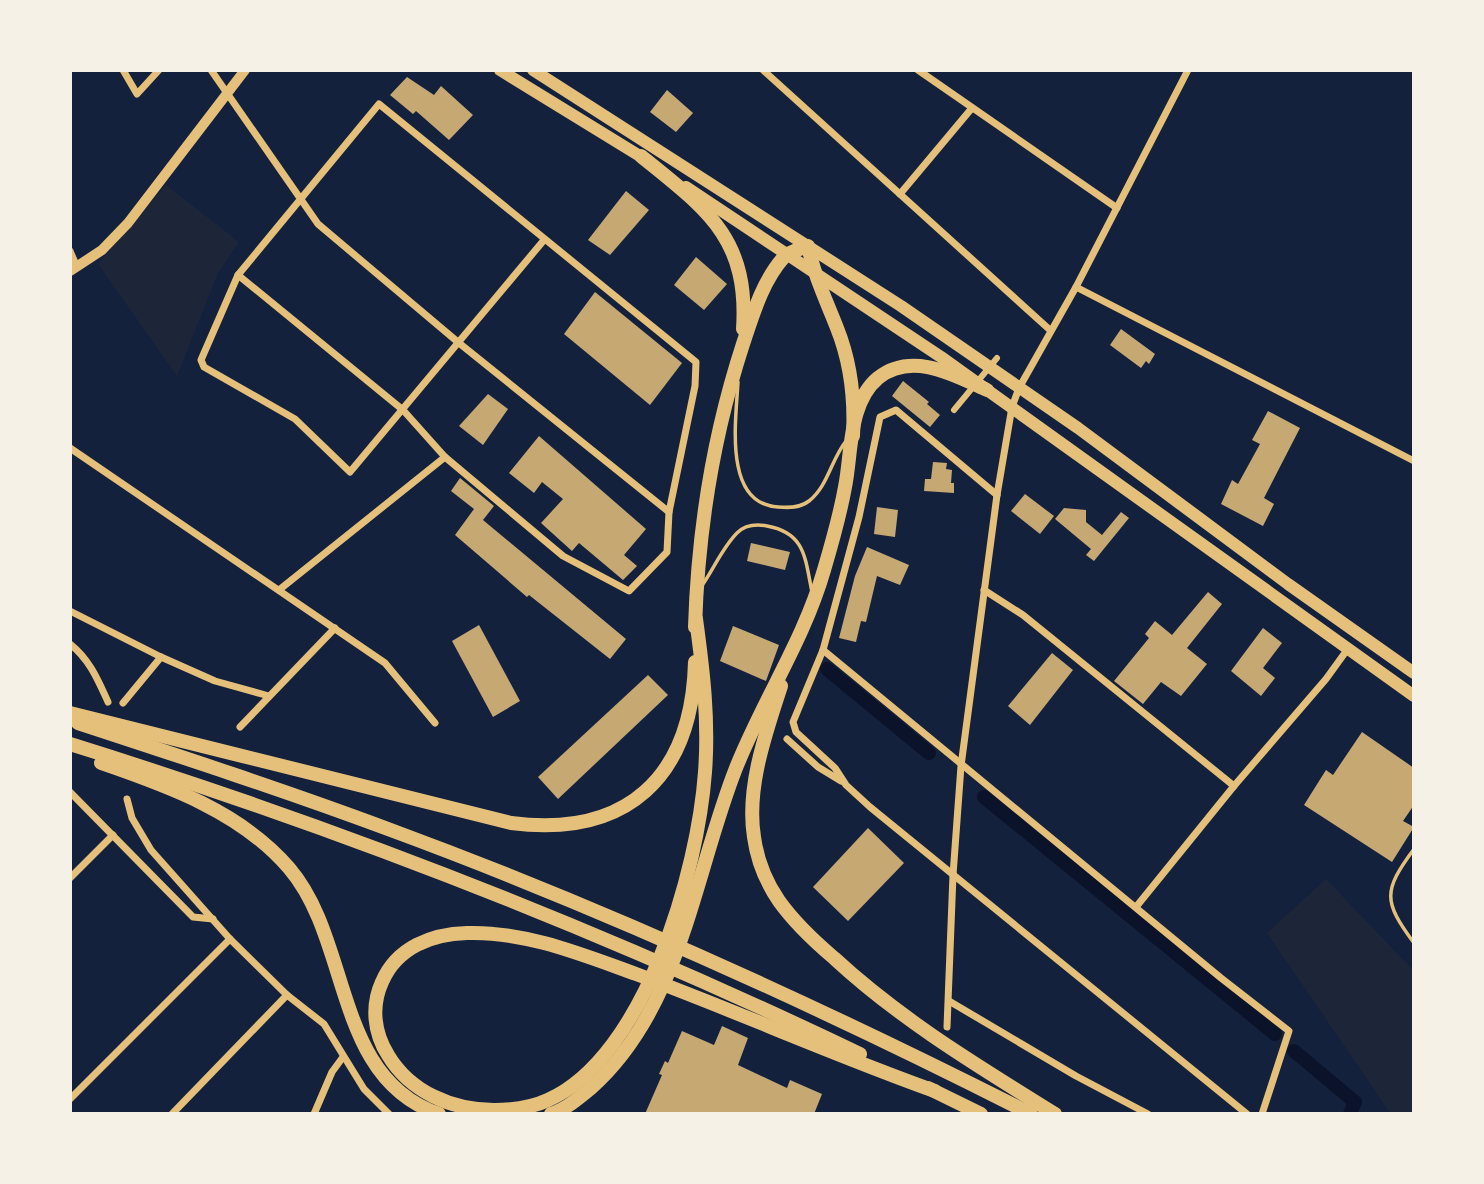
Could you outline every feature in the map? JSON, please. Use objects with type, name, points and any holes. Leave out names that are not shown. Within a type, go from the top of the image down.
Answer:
[{"type":"highway","points":[[641,156],[709,214],[731,245],[744,295],[740,354]]},
{"type":"highway","points":[[70,713],[499,820],[536,826],[562,826],[603,817],[626,806],[645,792],[676,752],[686,728],[692,704],[698,562],[712,459],[740,354],[766,284],[786,254],[808,246],[813,271],[845,354],[853,395],[853,436]]},
{"type":"highway","points":[[551,1114],[580,1098],[602,1078],[622,1055],[656,997],[685,929],[736,768],[814,603],[845,489],[862,398],[870,386],[891,370],[920,365],[936,368],[987,390]]},
{"type":"highway","points":[[696,619],[705,687],[707,738],[695,852],[671,928],[646,987],[604,1056],[586,1075],[549,1100],[527,1107],[486,1110],[465,1108],[425,1093],[407,1080],[394,1065],[377,1032],[376,996],[394,962],[408,949],[426,940],[468,933],[494,934],[526,939],[614,966],[695,996],[863,1065],[935,1091]]},
{"type":"highway","points":[[797,642],[766,734],[752,816],[754,836],[768,881],[778,900],[827,952],[882,1000],[957,1053],[1055,1114]]},
{"type":"highway","points":[[70,721],[271,786],[390,830],[632,928],[936,1066],[1031,1114]]},
{"type":"highway","points":[[70,744],[246,802],[511,901],[701,982],[981,1114]]},
{"type":"highway","points":[[70,753],[196,801],[223,814],[270,848],[307,892],[321,919],[353,1020],[377,1068],[394,1087],[413,1102],[439,1114]]},
{"type":"main road","points":[[500,70],[641,156],[1012,407],[1414,696]]},
{"type":"main road","points":[[533,70],[901,306],[1078,428],[1288,584],[1414,673]]},
{"type":"street","points":[[123,70],[137,94],[159,70]]},
{"type":"street","points":[[211,70],[318,224],[459,344],[669,512]]},
{"type":"street","points":[[70,251],[73,269],[102,250],[128,223],[246,70]]},
{"type":"street","points":[[763,70],[1050,330]]},
{"type":"street","points":[[918,70],[1117,208]]},
{"type":"street","points":[[947,1027],[961,766],[997,495],[1012,407],[1019,388],[1076,287],[1188,70]]},
{"type":"street","points":[[238,275],[403,410],[445,457],[563,556],[629,591],[667,552],[669,512],[695,386],[696,362],[379,104],[238,275],[201,360],[204,367],[295,419],[349,472],[403,410],[459,344],[544,240]]},
{"type":"street","points":[[900,194],[972,108]]},
{"type":"street","points":[[1076,287],[1414,461]]},
{"type":"street","points":[[954,410],[998,358]]},
{"type":"street","points":[[846,785],[835,768],[796,732],[793,722],[822,650],[859,517],[880,417],[896,410],[997,495]]},
{"type":"street","points":[[70,447],[385,663],[435,723]]},
{"type":"street","points":[[279,590],[445,457]]},
{"type":"street","points":[[984,590],[1023,615],[1234,786]]},
{"type":"street","points":[[70,611],[160,657],[215,681],[270,696]]},
{"type":"street","points":[[240,727],[335,628]]},
{"type":"street","points":[[70,644],[95,671],[108,702]]},
{"type":"street","points":[[822,650],[1289,1031],[1262,1114]]},
{"type":"street","points":[[1136,907],[1234,786],[1326,679],[1347,650]]},
{"type":"street","points":[[123,703],[160,657]]},
{"type":"street","points":[[787,739],[818,767],[846,785],[953,876],[1248,1114]]},
{"type":"street","points":[[70,792],[193,917],[213,919]]},
{"type":"street","points":[[127,799],[132,818],[151,850],[230,939],[286,995],[324,1024],[364,1088],[389,1114]]},
{"type":"street","points":[[70,878],[113,835]]},
{"type":"street","points":[[70,1099],[230,939]]},
{"type":"street","points":[[172,1114],[286,995]]},
{"type":"street","points":[[949,1002],[1076,1076],[1148,1114]]},
{"type":"street","points":[[314,1114],[332,1072],[343,1057]]},
{"type":"lane","points":[[740,354],[737,453],[740,478],[744,488],[755,500],[769,507],[794,508],[807,503],[821,489],[844,443],[853,436]]},
{"type":"lane","points":[[696,594],[737,533],[745,527],[758,525],[785,530],[795,537],[802,551],[814,603]]},
{"type":"lane","points":[[1414,849],[1397,872],[1389,895],[1396,919],[1414,943]]},
{"type":"shaded area","points":[[166,185],[239,242],[218,273],[177,376],[98,264]]},
{"type":"shaded area","points":[[1326,879],[1414,971],[1414,1114],[1391,1114],[1267,933]]},
{"type":"building","points":[[407,77],[434,95],[441,86],[473,115],[449,140],[416,111],[413,114],[390,95]]},
{"type":"building","points":[[667,90],[693,113],[676,132],[650,112]]},
{"type":"building","points":[[626,191],[649,210],[610,255],[588,240]]},
{"type":"building","points":[[696,257],[727,284],[704,310],[674,285]]},
{"type":"building","points":[[595,292],[682,363],[650,405],[564,334]]},
{"type":"building","points":[[1121,329],[1155,354],[1149,364],[1146,361],[1141,368],[1110,345]]},
{"type":"building","points":[[903,381],[929,402],[927,404],[940,415],[930,427],[892,396]]},
{"type":"building","points":[[488,394],[508,409],[483,445],[459,426]]},
{"type":"building","points":[[1268,411],[1300,428],[1264,498],[1274,504],[1263,526],[1221,504],[1232,480],[1238,484],[1260,444],[1252,440]]},
{"type":"building","points":[[539,436],[646,529],[624,555],[637,566],[623,580],[579,543],[572,551],[541,523],[563,499],[542,482],[534,493],[509,473]]},
{"type":"building","points":[[933,462],[947,463],[946,469],[952,470],[951,483],[954,483],[954,493],[924,491],[925,479],[931,479]]},
{"type":"building","points":[[460,478],[494,506],[483,520],[626,639],[610,659],[529,595],[527,597],[455,535],[474,509],[451,491]]},
{"type":"building","points":[[1025,494],[1054,516],[1040,534],[1011,511]]},
{"type":"building","points":[[877,507],[898,510],[895,537],[874,534]]},
{"type":"building","points":[[1064,508],[1086,510],[1086,522],[1102,535],[1121,512],[1129,518],[1094,561],[1086,555],[1091,549],[1055,519]]},
{"type":"building","points":[[751,543],[790,552],[785,570],[747,561]]},
{"type":"building","points":[[867,547],[909,565],[900,585],[877,576],[866,622],[861,621],[856,642],[839,638],[855,576]]},
{"type":"building","points":[[1208,592],[1222,604],[1187,648],[1207,664],[1181,696],[1161,682],[1143,704],[1114,681],[1149,638],[1145,634],[1155,621],[1172,635]]},
{"type":"building","points":[[479,625],[520,701],[493,717],[452,641]]},
{"type":"building","points":[[733,626],[779,645],[766,681],[720,661]]},
{"type":"building","points":[[1263,628],[1282,643],[1263,668],[1275,678],[1261,696],[1231,671]]},
{"type":"building","points":[[1052,653],[1073,670],[1030,725],[1008,706]]},
{"type":"building","points":[[648,675],[668,695],[558,799],[538,777]]},
{"type":"building","points":[[1362,732],[1414,768],[1414,805],[1403,821],[1414,827],[1392,862],[1304,805],[1326,770],[1333,775]]},
{"type":"building","points":[[868,828],[904,863],[848,921],[813,887]]},
{"type":"building","points":[[722,1026],[748,1038],[738,1065],[787,1088],[790,1080],[822,1094],[814,1114],[645,1114],[662,1075],[659,1074],[665,1061],[668,1063],[682,1031],[714,1045]]},
{"type":"waterway","points":[[827,669],[929,753]]},
{"type":"waterway","points":[[984,797],[1275,1034]]},
{"type":"waterway","points":[[1294,1051],[1355,1102],[1350,1114]]}]
